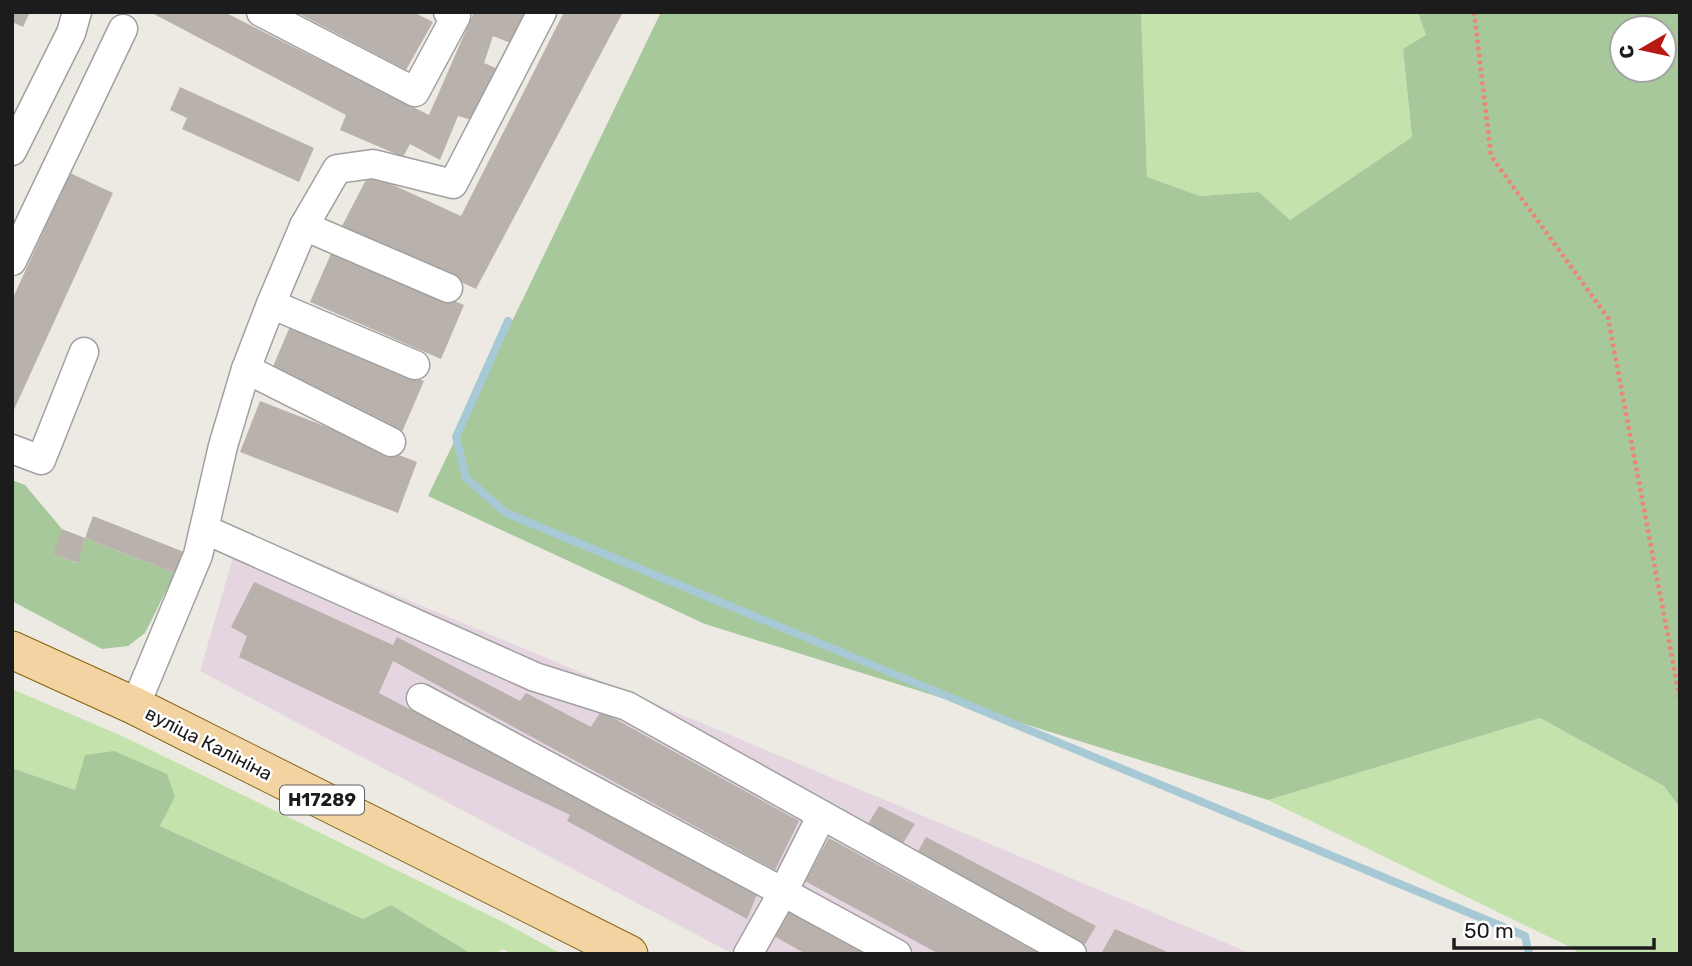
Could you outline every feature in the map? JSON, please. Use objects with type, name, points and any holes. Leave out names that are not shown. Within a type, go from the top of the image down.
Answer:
[{"type":"main road","name":"вуліца Калініна","points":[[12,650],[135,706],[629,954]]},
{"type":"lane","points":[[12,151],[71,33],[77,12]]},
{"type":"lane","points":[[261,12],[415,92],[456,16],[448,12]]},
{"type":"lane","points":[[135,706],[198,555],[223,446],[246,369],[304,226],[337,169],[373,163],[453,184],[542,12]]},
{"type":"lane","points":[[12,261],[123,29]]},
{"type":"lane","points":[[304,226],[448,288]]},
{"type":"lane","points":[[271,304],[415,365]]},
{"type":"lane","points":[[12,449],[41,460],[84,352]]},
{"type":"lane","points":[[246,369],[391,442]]},
{"type":"lane","points":[[204,529],[535,677],[627,706],[1072,954]]},
{"type":"lane","points":[[421,698],[897,954]]},
{"type":"lane","points":[[748,954],[822,815]]},
{"type":"path","points":[[1474,12],[1491,156],[1608,318],[1680,700]]},
{"type":"shaded area","points":[[241,530],[1252,954],[733,954],[200,671]]},
{"type":"green space","points":[[661,12],[1141,12],[1147,177],[1200,196],[1259,192],[1290,220],[1412,137],[1403,49],[1426,35],[1418,12],[1680,12],[1680,808],[1664,786],[1540,718],[1268,800],[705,624],[428,496]]},
{"type":"green space","points":[[1141,12],[1418,12],[1426,35],[1403,50],[1412,137],[1290,220],[1259,192],[1200,196],[1147,177]]},
{"type":"green space","points":[[12,480],[25,485],[62,529],[54,554],[77,563],[85,538],[175,573],[145,633],[128,646],[102,649],[12,601]]},
{"type":"green space","points":[[12,689],[122,736],[503,922],[562,954],[512,954],[503,949],[495,954],[472,954],[391,905],[363,919],[160,826],[175,797],[75,790],[12,768]]},
{"type":"green space","points":[[1540,718],[1664,786],[1680,808],[1680,954],[1574,954],[1576,950],[1268,800]]},
{"type":"green space","points":[[114,751],[167,774],[175,797],[160,826],[363,919],[391,905],[472,954],[12,954],[12,768],[75,790],[85,755]]},
{"type":"building","points":[[12,12],[30,12],[23,27],[12,22]]},
{"type":"building","points":[[150,12],[224,12],[429,115],[474,12],[529,12],[513,44],[493,36],[484,63],[498,69],[472,120],[458,116],[440,160],[410,144],[403,157],[340,130],[346,115]]},
{"type":"building","points":[[296,12],[413,12],[433,22],[406,70]]},
{"type":"building","points":[[564,12],[623,12],[476,289],[342,226],[369,174],[461,216]]},
{"type":"building","points":[[180,87],[314,148],[299,182],[182,129],[187,118],[170,110]]},
{"type":"building","points":[[70,173],[113,193],[12,414],[12,300]]},
{"type":"building","points":[[333,249],[464,305],[441,359],[310,302]]},
{"type":"building","points":[[291,324],[424,381],[402,432],[269,376]]},
{"type":"building","points":[[260,401],[417,462],[398,513],[240,452]]},
{"type":"building","points":[[93,516],[184,552],[175,573],[85,538]]},
{"type":"building","points":[[62,529],[85,538],[78,563],[53,554]]},
{"type":"building","points":[[254,582],[393,645],[397,637],[520,701],[526,693],[591,727],[601,711],[799,821],[775,870],[393,661],[379,693],[758,892],[747,919],[567,821],[570,815],[239,657],[247,636],[231,627]]},
{"type":"building","points":[[879,806],[915,824],[903,843],[868,824]]},
{"type":"building","points":[[926,837],[1096,926],[1084,946],[915,857]]},
{"type":"building","points":[[829,838],[1041,954],[939,954],[805,881]]},
{"type":"building","points":[[787,905],[877,954],[806,954],[772,935]]},
{"type":"building","points":[[1115,929],[1172,954],[1105,954],[1102,952]]},
{"type":"waterway","points":[[508,321],[456,437],[466,478],[506,513],[1525,936],[1529,954]]}]
